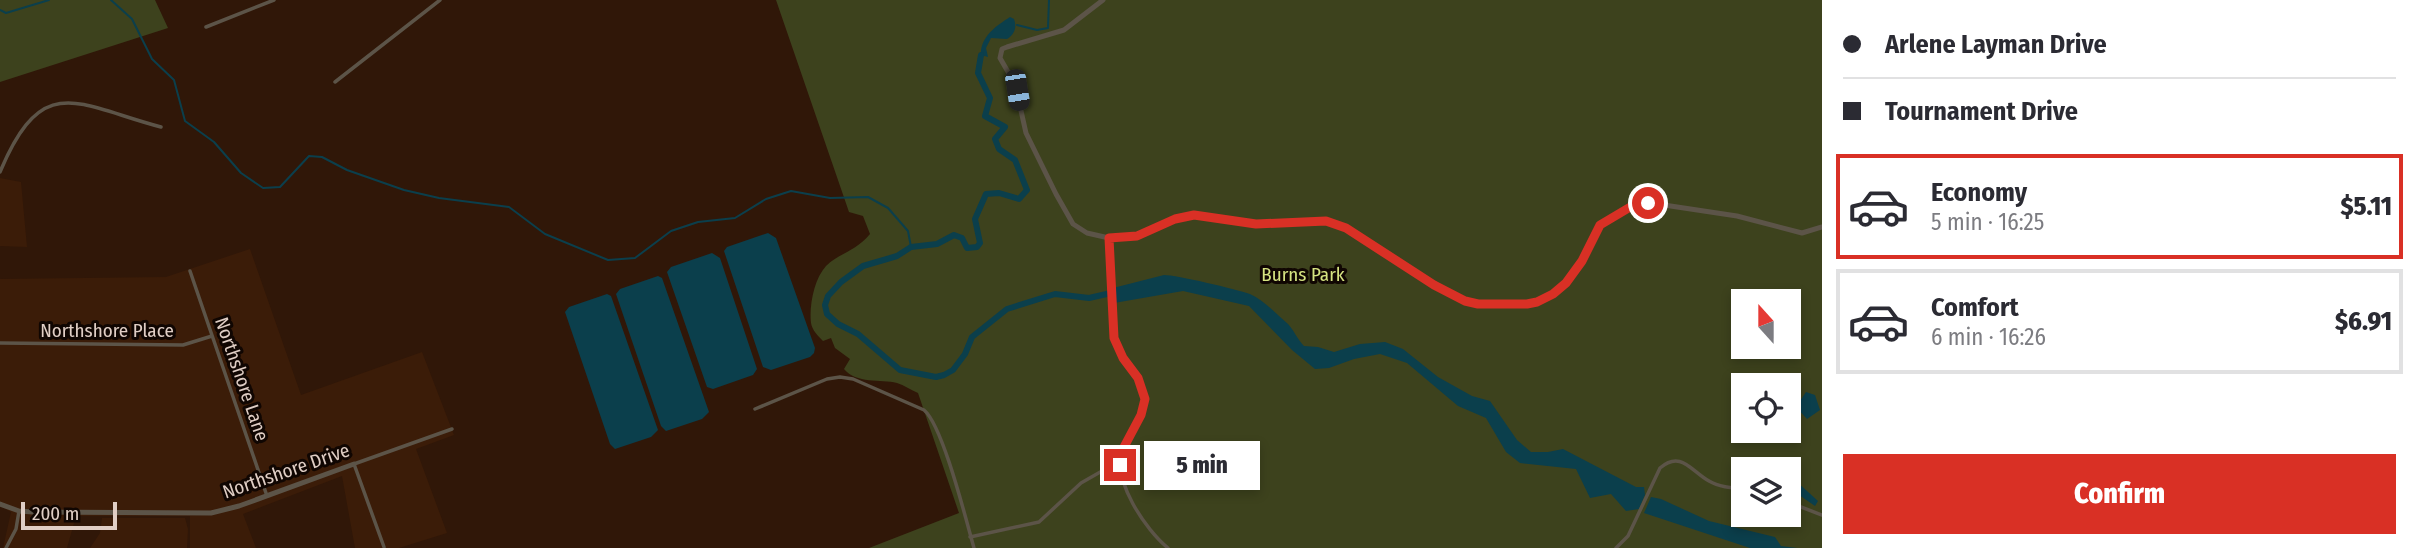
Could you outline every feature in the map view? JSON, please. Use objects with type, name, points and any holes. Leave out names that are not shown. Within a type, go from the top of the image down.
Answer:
[{"type":"street","points":[[206,27],[274,0]]},
{"type":"street","points":[[335,82],[440,0]]},
{"type":"street","points":[[1103,0],[1063,30],[1002,49],[1000,58],[1015,84],[1026,134],[1069,219],[1086,233],[1109,238],[1137,236],[1175,219],[1194,215],[1256,224],[1331,222],[1346,228],[1398,263],[1458,298],[1478,304],[1509,305],[1537,302],[1560,289],[1582,261],[1600,225],[1637,203],[1737,216],[1802,233],[1822,227]]},
{"type":"street","points":[[0,172],[22,130],[35,115],[49,106],[85,103],[161,127]]},
{"type":"street","points":[[1109,238],[1111,303],[1116,345],[1138,378],[1145,399],[1141,415],[1124,447],[1120,465],[1140,516],[1168,548]]},
{"type":"street","name":"Northshore Lane","points":[[190,271],[267,496]]},
{"type":"street","name":"Northshore Place","points":[[0,343],[183,345],[212,336]]},
{"type":"street","points":[[755,409],[827,379],[840,377],[853,379],[921,408],[930,416],[942,443],[974,548]]},
{"type":"street","name":"Northshore Drive","points":[[0,504],[19,511],[211,513],[267,496],[452,429]]},
{"type":"street","points":[[1616,548],[1628,536],[1660,468],[1674,460],[1681,461],[1711,483],[1731,487]]},
{"type":"street","points":[[354,464],[384,547]]},
{"type":"street","points":[[970,537],[1039,522],[1081,483],[1120,465]]},
{"type":"street","points":[[1801,507],[1822,515]]},
{"type":"street","points":[[6,548],[16,529],[19,511]]},
{"type":"shaded area","points":[[0,178],[21,182],[27,247],[0,246]]},
{"type":"shaded area","points":[[250,249],[301,395],[422,352],[454,435],[416,449],[447,533],[399,548],[355,548],[342,476],[243,514],[256,548],[190,548],[190,516],[76,516],[67,548],[3,548],[11,512],[0,506],[0,279],[166,277]]},
{"type":"shaded area","points":[[102,518],[185,518],[188,529],[187,548],[90,548],[100,533]]},
{"type":"green space","points":[[0,0],[155,0],[168,28],[0,82]]},
{"type":"green space","name":"Burns Park","points":[[776,0],[1822,0],[1822,548],[869,548],[959,513],[918,393],[897,383],[862,379],[849,374],[844,369],[850,359],[835,348],[831,338],[823,341],[812,326],[815,285],[826,266],[859,245],[870,234],[863,216],[849,212]]},
{"type":"water","points":[[1010,17],[1014,19],[1015,25],[1012,35],[1007,39],[991,38],[986,48],[988,57],[981,55],[986,37]]},
{"type":"water","points":[[768,233],[776,238],[815,348],[810,357],[771,370],[763,367],[724,251],[727,247]]},
{"type":"water","points":[[712,253],[720,258],[757,369],[753,375],[713,389],[707,387],[667,272],[671,267]]},
{"type":"water","points":[[1164,275],[1250,294],[1288,324],[1304,346],[1334,352],[1360,344],[1385,342],[1403,349],[1438,377],[1472,396],[1490,401],[1517,440],[1531,452],[1563,449],[1636,487],[1644,487],[1645,495],[1639,509],[1626,511],[1611,494],[1590,498],[1576,469],[1520,463],[1506,452],[1486,418],[1458,406],[1407,363],[1380,354],[1329,368],[1315,369],[1292,350],[1249,306],[1183,291],[1114,303],[1113,288]]},
{"type":"water","points":[[658,276],[662,278],[709,412],[702,419],[666,431],[661,426],[616,294],[620,289]]},
{"type":"water","points":[[607,294],[611,296],[658,430],[651,437],[615,449],[610,444],[565,312],[569,307]]},
{"type":"water","points":[[1806,392],[1815,395],[1820,410],[1807,419],[1801,412],[1801,400]]},
{"type":"water","points":[[1801,486],[1818,501],[1815,506],[1801,496]]},
{"type":"water","points":[[1651,497],[1661,499],[1709,521],[1775,537],[1781,546],[1797,548],[1750,548],[1644,513]]},
{"type":"waterway","points":[[0,10],[6,13],[49,0]]},
{"type":"waterway","points":[[111,0],[132,19],[152,59],[174,80],[185,121],[214,142],[241,173],[263,188],[280,187],[309,156],[322,157],[347,170],[404,190],[439,198],[509,207],[545,234],[608,260],[635,258],[671,231],[698,222],[735,218],[766,199],[791,191],[830,198],[868,197],[888,208],[908,231],[911,247]]},
{"type":"waterway","points":[[1017,25],[1037,30],[1048,28],[1049,0]]},
{"type":"waterway","points":[[981,55],[978,73],[990,98],[985,116],[1005,127],[995,139],[999,149],[1015,160],[1027,190],[1019,199],[999,193],[986,194],[975,219],[980,243],[977,247],[967,248],[962,238],[954,235],[937,244],[911,247],[897,256],[863,266],[841,282],[828,296],[825,305],[827,314],[838,324],[858,334],[900,370],[936,377],[953,370],[965,354],[972,337],[1007,309],[1055,294],[1089,298],[1111,293]]},
{"type":"route","points":[[1120,465],[1124,447],[1137,425],[1145,399],[1138,378],[1117,348],[1114,338],[1109,238],[1137,236],[1187,215],[1256,224],[1321,220],[1334,222],[1457,298],[1478,304],[1527,304],[1553,294],[1566,283],[1582,261],[1600,225],[1637,203],[1648,203]]}]
